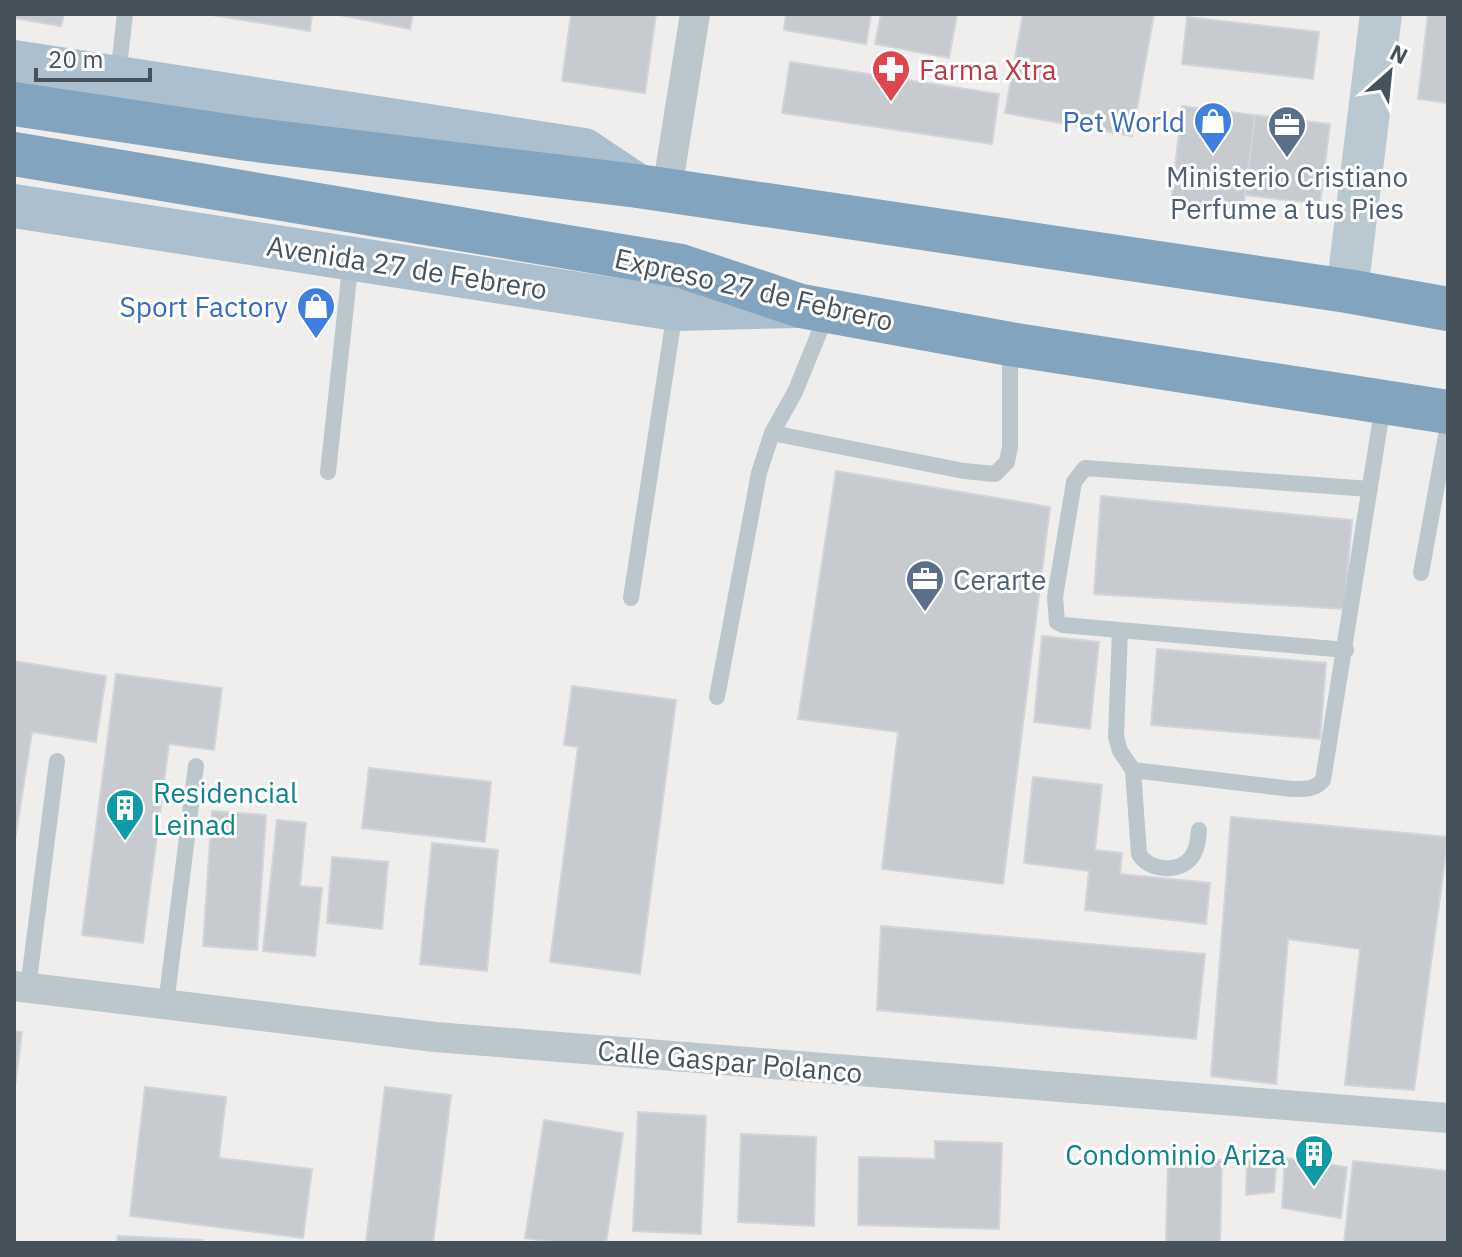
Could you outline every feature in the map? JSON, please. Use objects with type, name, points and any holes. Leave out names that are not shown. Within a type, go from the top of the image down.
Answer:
[{"type":"highway","points":[[14,104],[248,139],[652,188],[1347,291],[1448,309]]},
{"type":"highway","name":"Expreso 27 de Febrero","points":[[14,154],[681,266],[814,308],[1091,359],[1384,400],[1448,412]]},
{"type":"main road","points":[[14,62],[584,150],[652,188]]},
{"type":"main road","name":"Avenida 27 de Febrero","points":[[14,206],[675,309],[814,308]]},
{"type":"street","points":[[652,188],[695,14]]},
{"type":"street","points":[[1347,291],[1381,14]]},
{"type":"street","name":"Calle Gaspar Polanco","points":[[21,987],[435,1037],[1448,1118]]},
{"type":"lane","points":[[118,78],[125,14]]},
{"type":"lane","points":[[328,472],[351,259]]},
{"type":"lane","points":[[717,697],[759,473],[772,433],[795,392],[814,308]]},
{"type":"lane","points":[[631,598],[675,309]]},
{"type":"lane","points":[[772,433],[964,471],[995,474],[1007,462],[1010,447],[1010,344]]},
{"type":"lane","points":[[1133,770],[1292,789],[1314,788],[1323,780],[1384,400]]},
{"type":"lane","points":[[1421,573],[1448,425]]},
{"type":"lane","points":[[1346,650],[1063,625],[1057,622],[1055,615],[1055,597],[1074,482],[1078,473],[1085,468],[1370,489]]},
{"type":"lane","points":[[1120,630],[1116,737],[1120,751],[1133,770],[1139,854],[1149,865],[1164,868],[1182,866],[1192,858],[1198,845],[1199,830]]},
{"type":"lane","points":[[21,987],[57,761]]},
{"type":"lane","points":[[166,1004],[196,766]]},
{"type":"building","points":[[14,14],[64,14],[61,26],[14,18]]},
{"type":"building","points":[[206,14],[312,14],[310,31]]},
{"type":"building","points":[[335,14],[413,14],[410,29]]},
{"type":"building","points":[[571,14],[656,14],[645,93],[562,81]]},
{"type":"building","points":[[786,14],[871,14],[866,44],[784,30]]},
{"type":"building","points":[[881,14],[957,14],[949,58],[875,44]]},
{"type":"building","points":[[1023,14],[1154,14],[1132,136],[1005,113]]},
{"type":"building","points":[[1428,14],[1448,14],[1448,103],[1418,99]]},
{"type":"building","points":[[1187,17],[1319,32],[1313,79],[1182,64]]},
{"type":"building","name":"Farma Xtra","points":[[790,62],[999,94],[992,144],[782,113]]},
{"type":"building","name":"Pet World","points":[[1182,106],[1255,115],[1243,211],[1171,202]]},
{"type":"building","points":[[1255,115],[1330,124],[1320,204],[1245,195]]},
{"type":"building","name":"Cerarte","points":[[836,471],[1050,507],[1003,884],[882,869],[898,732],[798,719]]},
{"type":"building","points":[[1101,496],[1352,520],[1344,609],[1094,594]]},
{"type":"building","points":[[1042,636],[1099,642],[1090,729],[1034,722]]},
{"type":"building","points":[[1157,649],[1326,663],[1320,739],[1151,725]]},
{"type":"building","points":[[14,661],[106,676],[96,742],[32,732],[14,846]]},
{"type":"building","name":"Residencial Leinad","points":[[116,674],[222,688],[214,750],[169,744],[143,943],[82,935]]},
{"type":"building","points":[[572,686],[676,700],[640,974],[550,962],[578,747],[564,745]]},
{"type":"building","points":[[369,768],[491,782],[485,842],[362,828]]},
{"type":"building","points":[[1033,777],[1102,785],[1095,850],[1122,853],[1120,874],[1210,883],[1206,924],[1085,910],[1089,871],[1024,863]]},
{"type":"building","points":[[212,811],[266,815],[257,950],[203,946]]},
{"type":"building","points":[[1231,817],[1448,837],[1414,1090],[1345,1085],[1360,949],[1288,939],[1276,1084],[1211,1076]]},
{"type":"building","points":[[277,820],[306,823],[300,886],[322,888],[315,956],[263,951]]},
{"type":"building","points":[[432,843],[498,850],[487,971],[420,964]]},
{"type":"building","points":[[332,857],[388,862],[382,929],[327,923]]},
{"type":"building","points":[[881,926],[1205,954],[1196,1039],[877,1010]]},
{"type":"building","points":[[14,1031],[22,1032],[14,1094]]},
{"type":"building","points":[[145,1087],[226,1097],[219,1158],[312,1169],[303,1238],[130,1216]]},
{"type":"building","points":[[385,1087],[451,1095],[433,1243],[366,1243]]},
{"type":"building","points":[[638,1112],[706,1116],[701,1234],[633,1231]]},
{"type":"building","points":[[544,1120],[623,1133],[606,1243],[558,1243],[525,1238]]},
{"type":"building","points":[[741,1134],[816,1137],[814,1226],[738,1222]]},
{"type":"building","points":[[935,1141],[1002,1143],[999,1229],[858,1225],[859,1157],[935,1159]]},
{"type":"building","name":"Condominio Ariza","points":[[1285,1158],[1347,1167],[1341,1218],[1282,1208]]},
{"type":"building","points":[[1168,1159],[1222,1160],[1220,1243],[1166,1243]]},
{"type":"building","points":[[1247,1159],[1276,1166],[1274,1192],[1246,1195]]},
{"type":"building","points":[[1353,1161],[1448,1171],[1448,1243],[1344,1243]]},
{"type":"building","points":[[118,1236],[202,1240],[202,1243],[117,1243]]},
{"type":"place","name":"Farma Xtra","points":[[891,103]]},
{"type":"place","name":"Pet World","points":[[1213,155]]},
{"type":"place","name":"Ministerio Cristiano Perfume a tus Pies","points":[[1287,159]]},
{"type":"place","name":"Sport Factory","points":[[316,340]]},
{"type":"place","name":"Cerarte","points":[[925,613]]},
{"type":"place","name":"Residencial Leinad","points":[[125,842]]},
{"type":"place","name":"Condominio Ariza","points":[[1314,1188]]}]
